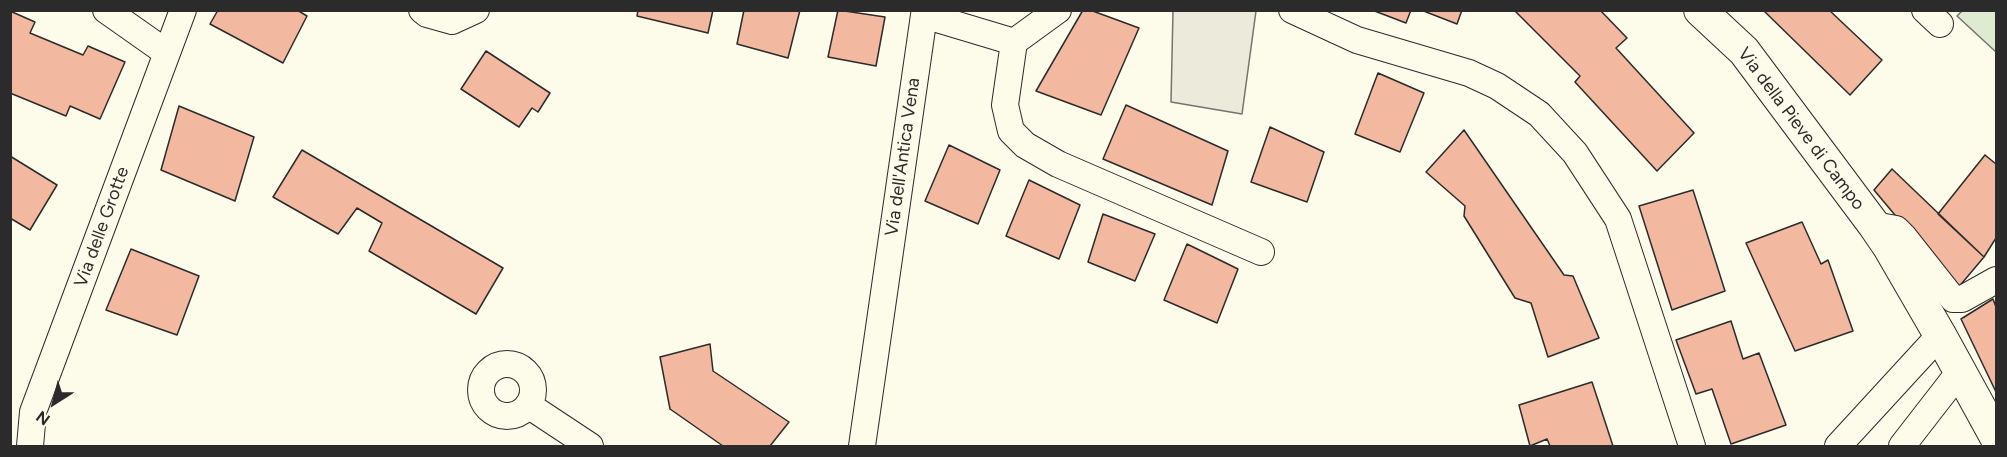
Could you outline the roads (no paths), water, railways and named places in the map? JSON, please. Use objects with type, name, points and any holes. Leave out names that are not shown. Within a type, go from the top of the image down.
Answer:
[{"type":"street","points":[[106,10],[167,53]]},
{"type":"street","name":"Via delle Grotte","points":[[30,447],[33,412],[183,10]]},
{"type":"street","points":[[422,10],[427,14],[452,21],[476,10]]},
{"type":"street","points":[[1058,10],[1014,42],[1005,105],[1011,131],[1025,144],[1058,164],[1262,252]]},
{"type":"street","points":[[1292,10],[1357,40],[1469,73],[1497,86],[1539,114],[1575,153],[1618,219],[1692,447]]},
{"type":"street","name":"Via della Pieve di Campo","points":[[1700,10],[1744,51],[1874,225],[1940,335],[1996,437]]},
{"type":"street","name":"Via dell'Antica Vena","points":[[862,447],[919,12],[1014,42]]},
{"type":"street","name":"Via della Pieve di Campo","points":[[1874,225],[1896,230],[1904,237],[1953,299],[1962,299],[1996,280]]},
{"type":"street","points":[[1838,447],[1940,335]]},
{"type":"street","points":[[1902,447],[1960,370]]},
{"type":"street","points":[[528,405],[590,447]]}]
